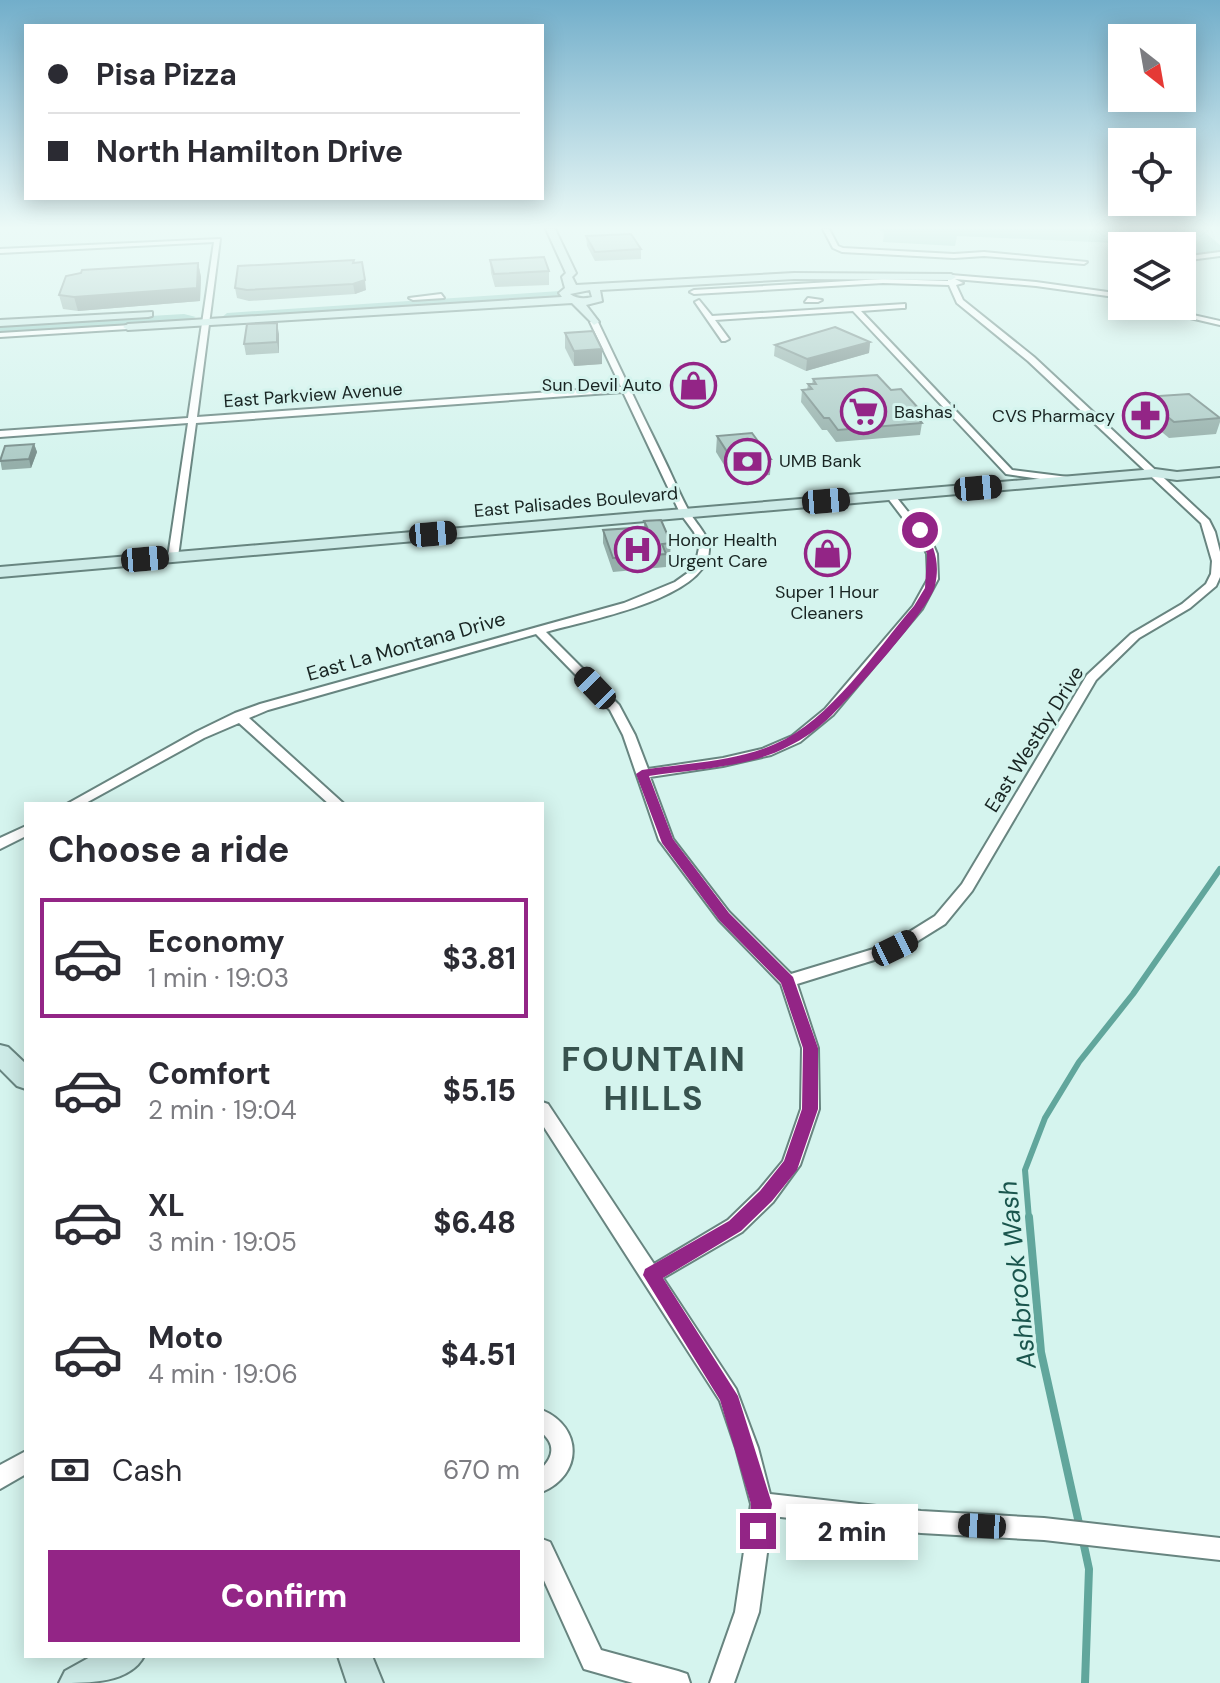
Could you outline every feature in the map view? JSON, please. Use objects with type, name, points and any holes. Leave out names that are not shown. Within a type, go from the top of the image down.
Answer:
[{"type":"street","points":[[173,557],[209,308]]},
{"type":"street","points":[[0,335],[128,327],[310,308]]},
{"type":"street","points":[[0,323],[208,317],[365,308]]},
{"type":"street","points":[[582,308],[594,322],[629,389],[685,513]]},
{"type":"street","points":[[594,322],[598,317],[596,308]]},
{"type":"street","points":[[704,308],[725,339]]},
{"type":"street","points":[[819,308],[822,311]]},
{"type":"street","points":[[711,318],[878,308]]},
{"type":"street","name":"East Westby Drive","points":[[788,981],[895,948],[940,920],[967,887],[1091,678],[1135,636],[1186,606],[1211,586],[1216,574],[1217,561],[1210,532],[1195,512],[1031,359],[968,308]]},
{"type":"street","points":[[855,309],[1009,472],[1069,480]]},
{"type":"street","points":[[1196,311],[1220,317]]},
{"type":"street","points":[[1196,318],[1220,323]]},
{"type":"street","name":"East Parkview Avenue","points":[[0,434],[629,389]]},
{"type":"street","name":"East Palisades Boulevard","points":[[1155,473],[1166,467],[1220,463]]},
{"type":"street","points":[[995,486],[1009,472]]},
{"type":"street","name":"East Palisades Boulevard","points":[[0,572],[995,486],[1155,473],[1177,476],[1220,472]]},
{"type":"street","points":[[642,774],[766,752],[796,739],[829,712],[918,607],[933,579],[932,554],[927,542],[890,495]]},
{"type":"street","name":"East La Montana Drive","points":[[78,802],[239,716],[658,595],[691,577],[704,560],[704,547],[696,525],[685,513]]},
{"type":"street","points":[[538,630],[615,708],[629,735],[666,840],[724,916],[788,981],[810,1048],[810,1109],[791,1165],[766,1196],[735,1226],[652,1275]]},
{"type":"street","points":[[239,716],[335,802]]},
{"type":"street","points":[[0,844],[24,831]]},
{"type":"street","points":[[0,1054],[24,1077]]},
{"type":"street","points":[[544,1112],[729,1396],[762,1504],[747,1612],[722,1683]]},
{"type":"street","points":[[544,1422],[560,1436],[563,1455],[554,1474],[544,1480]]},
{"type":"street","points":[[0,1478],[24,1463]]},
{"type":"street","points":[[762,1504],[921,1522],[1044,1529],[1220,1549]]},
{"type":"street","points":[[544,1554],[593,1660],[678,1683]]},
{"type":"street","points":[[77,1683],[123,1658]]},
{"type":"street","points":[[356,1658],[365,1683]]},
{"type":"shaded area","points":[[310,308],[410,308],[221,318],[227,313]]},
{"type":"shaded area","points":[[184,314],[196,317],[0,333],[0,325]]},
{"type":"building","points":[[277,323],[277,342],[244,344],[247,324]]},
{"type":"building","points":[[835,327],[870,342],[807,359],[775,345]]},
{"type":"building","points":[[593,331],[602,349],[574,351],[565,333]]},
{"type":"building","name":"Bashas'","points":[[877,375],[891,390],[901,389],[920,410],[912,411],[922,423],[838,430],[802,390],[812,389],[808,384],[816,384],[813,379]]},
{"type":"building","points":[[1189,394],[1220,418],[1174,422],[1143,397]]},
{"type":"building","points":[[752,433],[771,459],[733,461],[717,436]]},
{"type":"building","points":[[34,444],[29,459],[0,461],[5,446]]},
{"type":"building","points":[[661,520],[671,543],[662,544],[666,554],[613,558],[603,530],[647,527],[644,521]]},
{"type":"waterway","name":"Ashbrook Wash","points":[[1029,1219],[1025,1170],[1045,1118],[1079,1062],[1133,994],[1220,869]]},
{"type":"waterway","name":"Ashbrook Wash","points":[[1029,1217],[1041,1352],[1080,1528]]},
{"type":"waterway","name":"Ashbrook Wash","points":[[1083,1541],[1089,1569],[1085,1683]]},
{"type":"place","name":"Sun Devil Auto","points":[[693,385]]},
{"type":"place","name":"Bashas'","points":[[863,412]]},
{"type":"place","name":"CVS Pharmacy","points":[[1146,416]]},
{"type":"place","name":"UMB Bank","points":[[748,461]]},
{"type":"place","name":"Honor Health Urgent Care","points":[[637,550]]},
{"type":"place","name":"Super 1 Hour Cleaners","points":[[827,554]]},
{"type":"district","name":"FOUNTAIN HILLS","points":[[654,1078]]},
{"type":"route","points":[[758,1531],[762,1504],[729,1396],[652,1275],[735,1226],[766,1196],[791,1165],[810,1109],[810,1048],[788,981],[724,916],[666,840],[642,774],[766,752],[796,739],[829,712],[918,607],[930,588],[933,579],[932,554],[920,530]]}]
